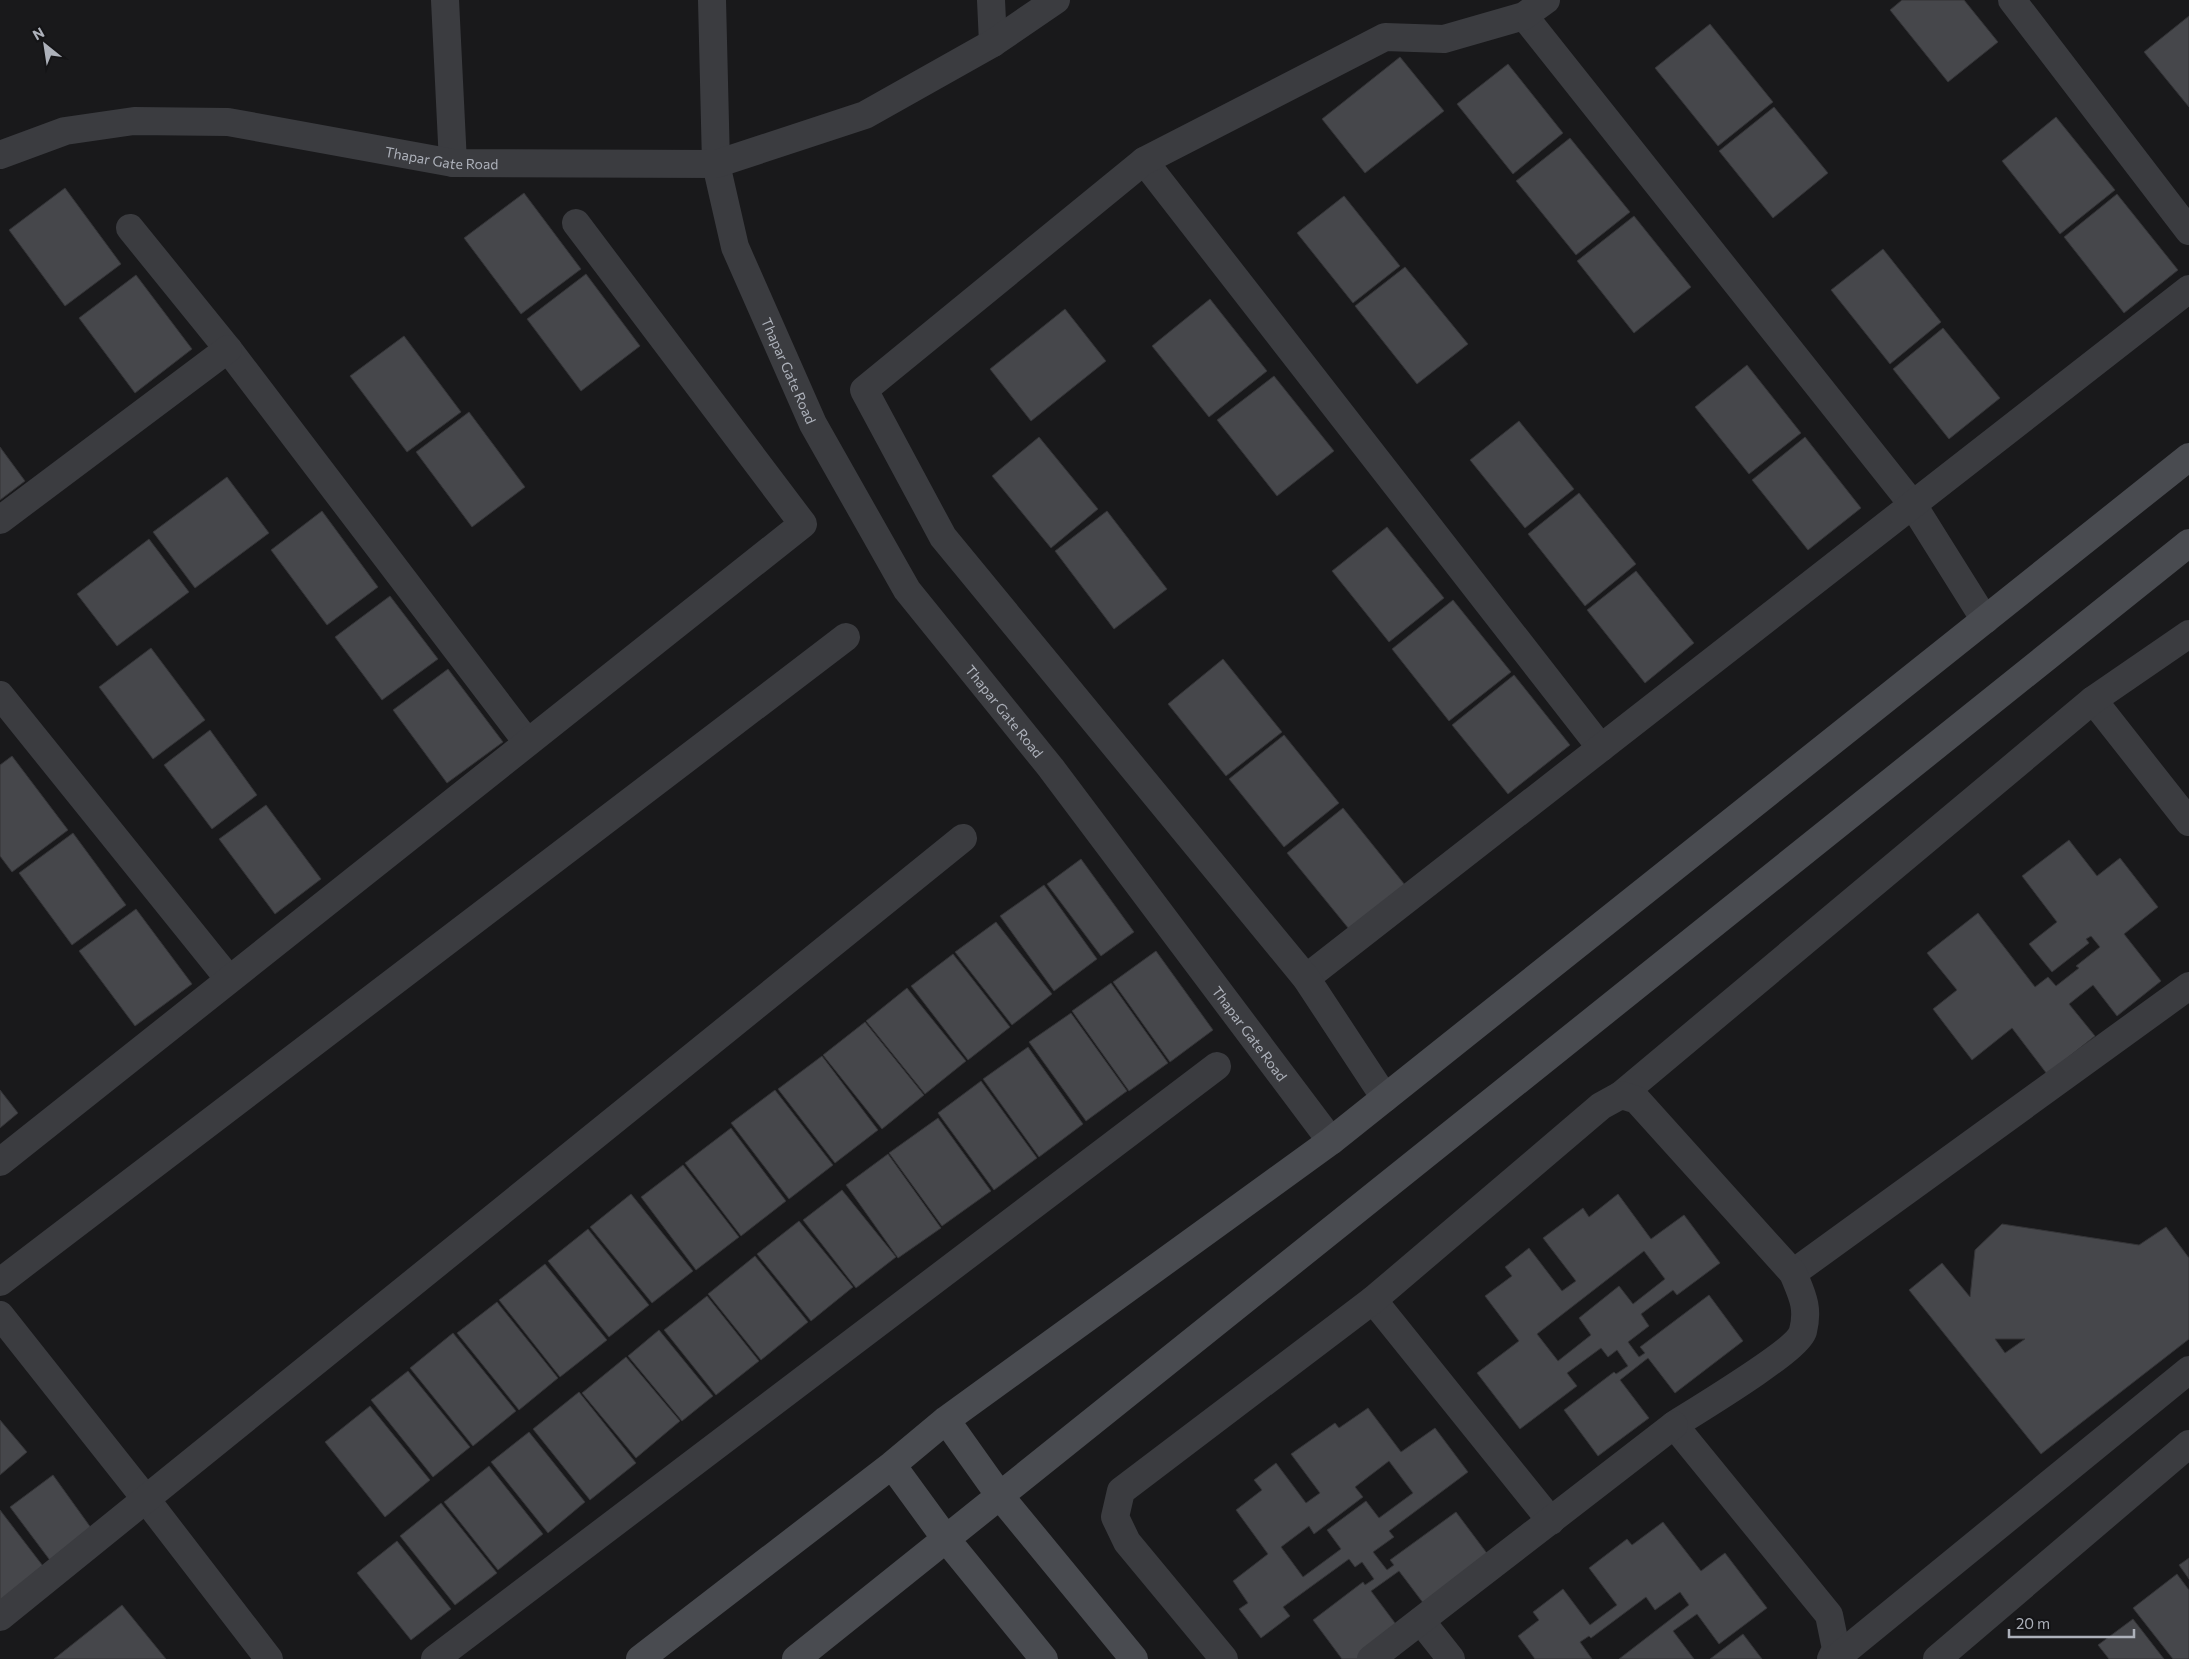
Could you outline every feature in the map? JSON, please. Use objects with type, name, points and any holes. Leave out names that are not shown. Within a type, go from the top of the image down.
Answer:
[{"type":"street","points":[[445,0],[453,163]]},
{"type":"street","points":[[712,0],[716,164],[865,116],[993,43],[1056,0]]},
{"type":"street","points":[[991,0],[993,43]]},
{"type":"street","points":[[1385,1098],[1306,978],[943,537],[864,390],[1144,161],[1384,37],[1444,39],[1524,16],[1546,0]]},
{"type":"street","points":[[2012,0],[2189,231]]},
{"type":"street","points":[[1524,16],[1913,505],[1985,620]]},
{"type":"street","name":"Thapar Gate Road","points":[[0,154],[65,131],[134,121],[228,122],[453,163],[716,164],[735,247],[813,424],[907,590],[1051,768],[1331,1141]]},
{"type":"street","points":[[1144,161],[1601,748]]},
{"type":"street","points":[[0,1162],[228,978],[803,524],[576,223]]},
{"type":"street","points":[[130,228],[228,349],[527,742]]},
{"type":"street","points":[[1306,978],[2189,289]]},
{"type":"street","points":[[0,520],[228,349]]},
{"type":"street","points":[[640,1659],[892,1465],[946,1420],[1331,1141],[2189,457]]},
{"type":"street","points":[[796,1659],[2189,543]]},
{"type":"street","points":[[1224,1659],[1127,1542],[1115,1517],[1121,1492],[1374,1300],[1601,1106],[1621,1095],[2093,700],[2189,634]]},
{"type":"street","points":[[0,1282],[846,637]]},
{"type":"street","points":[[0,695],[228,978]]},
{"type":"street","points":[[2093,700],[2189,822]]},
{"type":"street","points":[[0,1617],[963,838]]},
{"type":"street","points":[[1793,1273],[2186,993]]},
{"type":"street","points":[[435,1659],[1217,1066]]},
{"type":"street","points":[[1371,1659],[1674,1425],[1779,1356],[1803,1334],[1806,1305],[1793,1273],[1638,1100],[1621,1095]]},
{"type":"street","points":[[1374,1300],[1550,1521]]},
{"type":"street","points":[[0,1315],[269,1659]]},
{"type":"street","points":[[1833,1659],[2189,1370]]},
{"type":"street","points":[[946,1420],[1000,1496],[1134,1659]]},
{"type":"street","points":[[1674,1425],[1829,1615],[1836,1649],[1833,1659]]},
{"type":"street","points":[[1937,1659],[2189,1444]]},
{"type":"street","points":[[892,1465],[946,1539],[1044,1659]]},
{"type":"street","points":[[1421,1620],[1450,1659]]},
{"type":"building","points":[[1902,0],[1964,0],[1998,42],[1948,82],[1890,10]]},
{"type":"building","points":[[2189,16],[2189,107],[2144,52]]},
{"type":"building","points":[[1710,24],[1773,102],[1718,146],[1655,68]]},
{"type":"building","points":[[1400,57],[1444,111],[1365,173],[1322,119]]},
{"type":"building","points":[[1508,64],[1563,133],[1513,174],[1457,104]]},
{"type":"building","points":[[1774,107],[1828,173],[1773,218],[1719,151]]},
{"type":"building","points":[[2056,117],[2115,190],[2060,234],[2002,161]]},
{"type":"building","points":[[1570,138],[1630,212],[1576,255],[1516,181]]},
{"type":"building","points":[[65,188],[121,264],[65,306],[9,230]]},
{"type":"building","points":[[524,193],[581,269],[521,314],[464,238]]},
{"type":"building","points":[[2117,194],[2178,270],[2124,313],[2064,237]]},
{"type":"building","points":[[1344,196],[1400,266],[1353,303],[1297,233]]},
{"type":"building","points":[[1634,216],[1691,287],[1634,333],[1577,261]]},
{"type":"building","points":[[1883,249],[1941,322],[1890,364],[1831,290]]},
{"type":"building","points":[[1405,267],[1468,344],[1417,384],[1355,306]]},
{"type":"building","points":[[586,274],[640,346],[581,391],[527,319]]},
{"type":"building","points":[[136,275],[192,349],[135,393],[79,318]]},
{"type":"building","points":[[1210,299],[1267,371],[1209,417],[1152,346]]},
{"type":"building","points":[[1065,309],[1106,361],[1031,421],[990,369]]},
{"type":"building","points":[[1943,328],[2000,398],[1949,439],[1893,369]]},
{"type":"building","points":[[404,336],[461,412],[407,452],[350,376]]},
{"type":"building","points":[[1747,365],[1801,433],[1749,474],[1695,407]]},
{"type":"building","points":[[1274,376],[1334,451],[1277,496],[1217,420]]},
{"type":"building","points":[[469,412],[525,487],[472,527],[416,452]]},
{"type":"building","points":[[1519,421],[1574,489],[1525,528],[1470,460]]},
{"type":"building","points":[[1039,437],[1098,509],[1051,548],[992,476]]},
{"type":"building","points":[[1805,437],[1861,508],[1808,550],[1752,480]]},
{"type":"building","points":[[0,447],[25,481],[0,500]]},
{"type":"building","points":[[227,477],[269,533],[195,588],[153,532]]},
{"type":"building","points":[[1579,493],[1636,564],[1585,606],[1528,534]]},
{"type":"building","points":[[322,511],[378,587],[327,625],[271,550]]},
{"type":"building","points":[[1107,511],[1167,589],[1114,629],[1055,551]]},
{"type":"building","points":[[1387,527],[1444,598],[1389,642],[1332,571]]},
{"type":"building","points":[[149,539],[189,592],[117,646],[77,594]]},
{"type":"building","points":[[1636,571],[1694,643],[1645,683],[1587,610]]},
{"type":"building","points":[[390,596],[438,659],[382,700],[335,637]]},
{"type":"building","points":[[1453,600],[1511,672],[1449,721],[1392,649]]},
{"type":"building","points":[[151,648],[205,720],[153,759],[99,687]]},
{"type":"building","points":[[1223,659],[1282,732],[1226,776],[1168,704]]},
{"type":"building","points":[[448,669],[503,742],[447,783],[393,710]]},
{"type":"building","points":[[1514,675],[1570,745],[1508,794],[1452,725]]},
{"type":"building","points":[[210,730],[257,795],[212,829],[164,765]]},
{"type":"building","points":[[1284,735],[1339,803],[1284,847],[1229,779]]},
{"type":"building","points":[[12,756],[68,830],[12,872],[0,856],[0,765]]},
{"type":"building","points":[[266,805],[321,879],[275,914],[219,839]]},
{"type":"building","points":[[1343,808],[1405,885],[1349,929],[1287,853]]},
{"type":"building","points":[[73,833],[126,905],[72,945],[19,873]]},
{"type":"building","points":[[2069,840],[2097,876],[2120,858],[2158,907],[2124,934],[2161,981],[2117,1016],[2093,985],[2069,1004],[2095,1036],[2047,1074],[2012,1028],[1972,1060],[1933,1009],[1957,990],[1927,953],[1978,913],[2035,987],[2048,977],[2056,986],[2079,968],[2076,966],[2100,947],[2091,936],[2086,939],[2089,943],[2052,972],[2029,944],[2057,922],[2022,876]]},
{"type":"building","points":[[1081,859],[1134,932],[1101,956],[1047,884]]},
{"type":"building","points":[[1044,885],[1097,959],[1054,991],[1000,916]]},
{"type":"building","points":[[136,909],[192,984],[135,1026],[79,951]]},
{"type":"building","points":[[996,922],[1052,994],[1012,1025],[955,952]]},
{"type":"building","points":[[1156,951],[1213,1030],[1170,1062],[1113,982]]},
{"type":"building","points":[[953,954],[1010,1027],[968,1060],[911,986]]},
{"type":"building","points":[[1111,983],[1168,1063],[1129,1091],[1072,1011]]},
{"type":"building","points":[[907,988],[966,1061],[925,1094],[866,1021]]},
{"type":"building","points":[[1071,1013],[1127,1091],[1086,1121],[1029,1042]]},
{"type":"building","points":[[865,1022],[924,1095],[882,1129],[823,1055]]},
{"type":"building","points":[[1028,1047],[1083,1124],[1039,1157],[983,1079]]},
{"type":"building","points":[[822,1056],[878,1130],[835,1163],[778,1089]]},
{"type":"building","points":[[981,1081],[1037,1158],[994,1190],[938,1113]]},
{"type":"building","points":[[0,1090],[18,1113],[0,1128]]},
{"type":"building","points":[[775,1090],[833,1165],[789,1199],[731,1123]]},
{"type":"building","points":[[938,1118],[991,1191],[942,1226],[889,1153]]},
{"type":"building","points":[[731,1128],[786,1201],[741,1236],[685,1163]]},
{"type":"building","points":[[888,1154],[941,1228],[898,1258],[846,1185]]},
{"type":"building","points":[[683,1165],[739,1237],[696,1270],[641,1197]]},
{"type":"building","points":[[842,1190],[896,1257],[856,1288],[803,1220]]},
{"type":"building","points":[[631,1194],[693,1271],[652,1303],[590,1227]]},
{"type":"building","points":[[1618,1194],[1651,1239],[1684,1215],[1720,1263],[1677,1295],[1673,1290],[1641,1314],[1649,1326],[1628,1342],[1639,1357],[1645,1353],[1640,1347],[1709,1295],[1743,1341],[1675,1393],[1648,1358],[1620,1380],[1649,1418],[1598,1456],[1564,1410],[1614,1372],[1616,1374],[1628,1366],[1617,1350],[1608,1357],[1601,1348],[1567,1373],[1577,1386],[1520,1429],[1477,1373],[1519,1341],[1485,1296],[1512,1276],[1505,1267],[1529,1248],[1562,1291],[1576,1281],[1543,1238],[1583,1208],[1589,1217]],"holes":[[[1644,1251],[1665,1279],[1633,1304],[1619,1286],[1579,1318],[1591,1335],[1558,1361],[1537,1334]]]},
{"type":"building","points":[[799,1221],[853,1287],[811,1321],[757,1254]]},
{"type":"building","points":[[2002,1224],[2139,1245],[2166,1227],[2189,1258],[2189,1339],[2041,1454],[1909,1290],[1942,1263],[1970,1297],[1975,1250]],"holes":[[[1995,1339],[2025,1339],[2005,1353]]]},
{"type":"building","points":[[588,1229],[649,1305],[609,1337],[548,1261]]},
{"type":"building","points":[[755,1256],[808,1322],[761,1360],[708,1294]]},
{"type":"building","points":[[545,1264],[607,1340],[560,1377],[499,1300]]},
{"type":"building","points":[[707,1296],[759,1361],[716,1395],[664,1330]]},
{"type":"building","points":[[497,1302],[558,1378],[519,1410],[457,1333]]},
{"type":"building","points":[[659,1330],[713,1396],[682,1421],[628,1356]]},
{"type":"building","points":[[453,1333],[516,1411],[473,1446],[410,1368]]},
{"type":"building","points":[[626,1357],[680,1421],[636,1458],[582,1393]]},
{"type":"building","points":[[408,1371],[470,1447],[433,1477],[371,1400]]},
{"type":"building","points":[[579,1392],[636,1463],[590,1500],[533,1429]]},
{"type":"building","points":[[370,1406],[430,1480],[385,1517],[325,1442]]},
{"type":"building","points":[[1368,1408],[1401,1452],[1435,1428],[1468,1472],[1389,1531],[1394,1537],[1373,1552],[1387,1570],[1394,1565],[1390,1560],[1456,1512],[1492,1560],[1427,1608],[1399,1571],[1371,1591],[1401,1631],[1363,1659],[1342,1659],[1313,1620],[1363,1582],[1365,1585],[1374,1579],[1362,1562],[1355,1567],[1349,1559],[1283,1607],[1290,1616],[1261,1638],[1239,1609],[1248,1603],[1233,1581],[1268,1554],[1236,1510],[1262,1490],[1254,1480],[1276,1463],[1306,1503],[1320,1493],[1291,1454],[1335,1423],[1339,1428]],"holes":[[[1389,1461],[1413,1493],[1379,1518],[1366,1501],[1327,1530],[1341,1549],[1303,1577],[1281,1547],[1309,1526],[1314,1534],[1363,1497],[1355,1487]]]},
{"type":"building","points":[[0,1420],[27,1452],[0,1475]]},
{"type":"building","points":[[529,1432],[585,1502],[548,1533],[491,1462]]},
{"type":"building","points":[[489,1466],[543,1534],[498,1570],[444,1502]]},
{"type":"building","points":[[53,1475],[94,1532],[52,1563],[10,1507]]},
{"type":"building","points":[[441,1503],[497,1573],[455,1605],[400,1536]]},
{"type":"building","points":[[0,1510],[46,1570],[0,1605]]},
{"type":"building","points":[[1663,1522],[1701,1571],[1725,1553],[1767,1608],[1719,1644],[1697,1614],[1673,1631],[1694,1659],[1619,1659],[1689,1605],[1680,1592],[1655,1610],[1646,1597],[1591,1638],[1589,1636],[1580,1642],[1592,1659],[1535,1659],[1518,1636],[1539,1620],[1533,1612],[1563,1589],[1590,1625],[1617,1605],[1589,1568],[1627,1539],[1632,1545]]},
{"type":"building","points":[[397,1541],[451,1609],[411,1640],[357,1573]]},
{"type":"building","points":[[2189,1558],[2189,1579],[2179,1565]]},
{"type":"building","points":[[2177,1574],[2189,1590],[2189,1659],[2173,1659],[2133,1608]]},
{"type":"building","points":[[122,1605],[166,1659],[54,1659]]},
{"type":"building","points":[[2133,1619],[2164,1659],[2109,1659],[2098,1645]]},
{"type":"building","points":[[1743,1634],[1762,1659],[1710,1659]]}]
